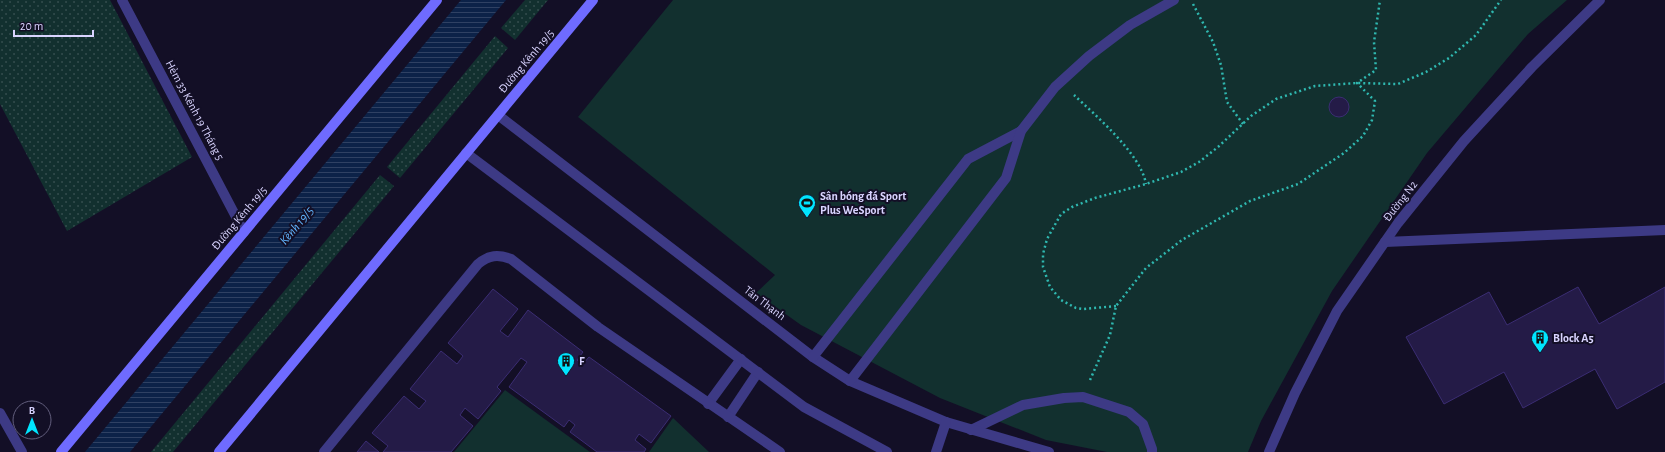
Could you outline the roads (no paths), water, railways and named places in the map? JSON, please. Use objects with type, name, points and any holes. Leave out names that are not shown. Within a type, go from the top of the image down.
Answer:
[{"type":"street","name":"Hẻm 33 Kênh 19 Tháng 5","points":[[122,0],[244,232]]},
{"type":"street","name":"Đường Kênh 19/5","points":[[61,452],[436,0]]},
{"type":"street","name":"Đường Kênh 19/5","points":[[219,452],[593,0]]},
{"type":"street","points":[[850,381],[1006,178],[1021,131],[1061,82],[1089,56],[1130,25],[1174,0]]},
{"type":"street","name":"Đường N2","points":[[1269,452],[1295,393],[1337,312],[1398,223],[1464,141],[1532,67],[1600,0]]},
{"type":"street","name":"Tân Thạnh","points":[[498,115],[814,357],[850,381],[946,422],[971,430],[1006,438],[1049,452]]},
{"type":"street","points":[[814,357],[968,159],[1021,131]]},
{"type":"street","points":[[466,154],[804,407],[887,452]]},
{"type":"street","points":[[1385,242],[1665,230]]},
{"type":"street","points":[[324,452],[478,264],[487,257],[501,255],[511,259],[598,327],[780,452]]},
{"type":"street","points":[[708,404],[741,359]]},
{"type":"street","points":[[728,417],[758,372]]},
{"type":"street","points":[[971,430],[1023,405],[1064,398],[1083,398],[1128,412],[1143,424],[1152,452]]},
{"type":"street","points":[[0,413],[22,452]]},
{"type":"street","points":[[936,452],[946,422]]},
{"type":"water","name":"Kênh 19/5","points":[[461,0],[506,0],[130,452],[85,452]]},
{"type":"place","name":"Sân bóng đá Sport Plus WeSport","points":[[807,218]]},
{"type":"place","name":"Block A5","points":[[1540,353]]},
{"type":"place","name":"F","points":[[566,376]]}]
